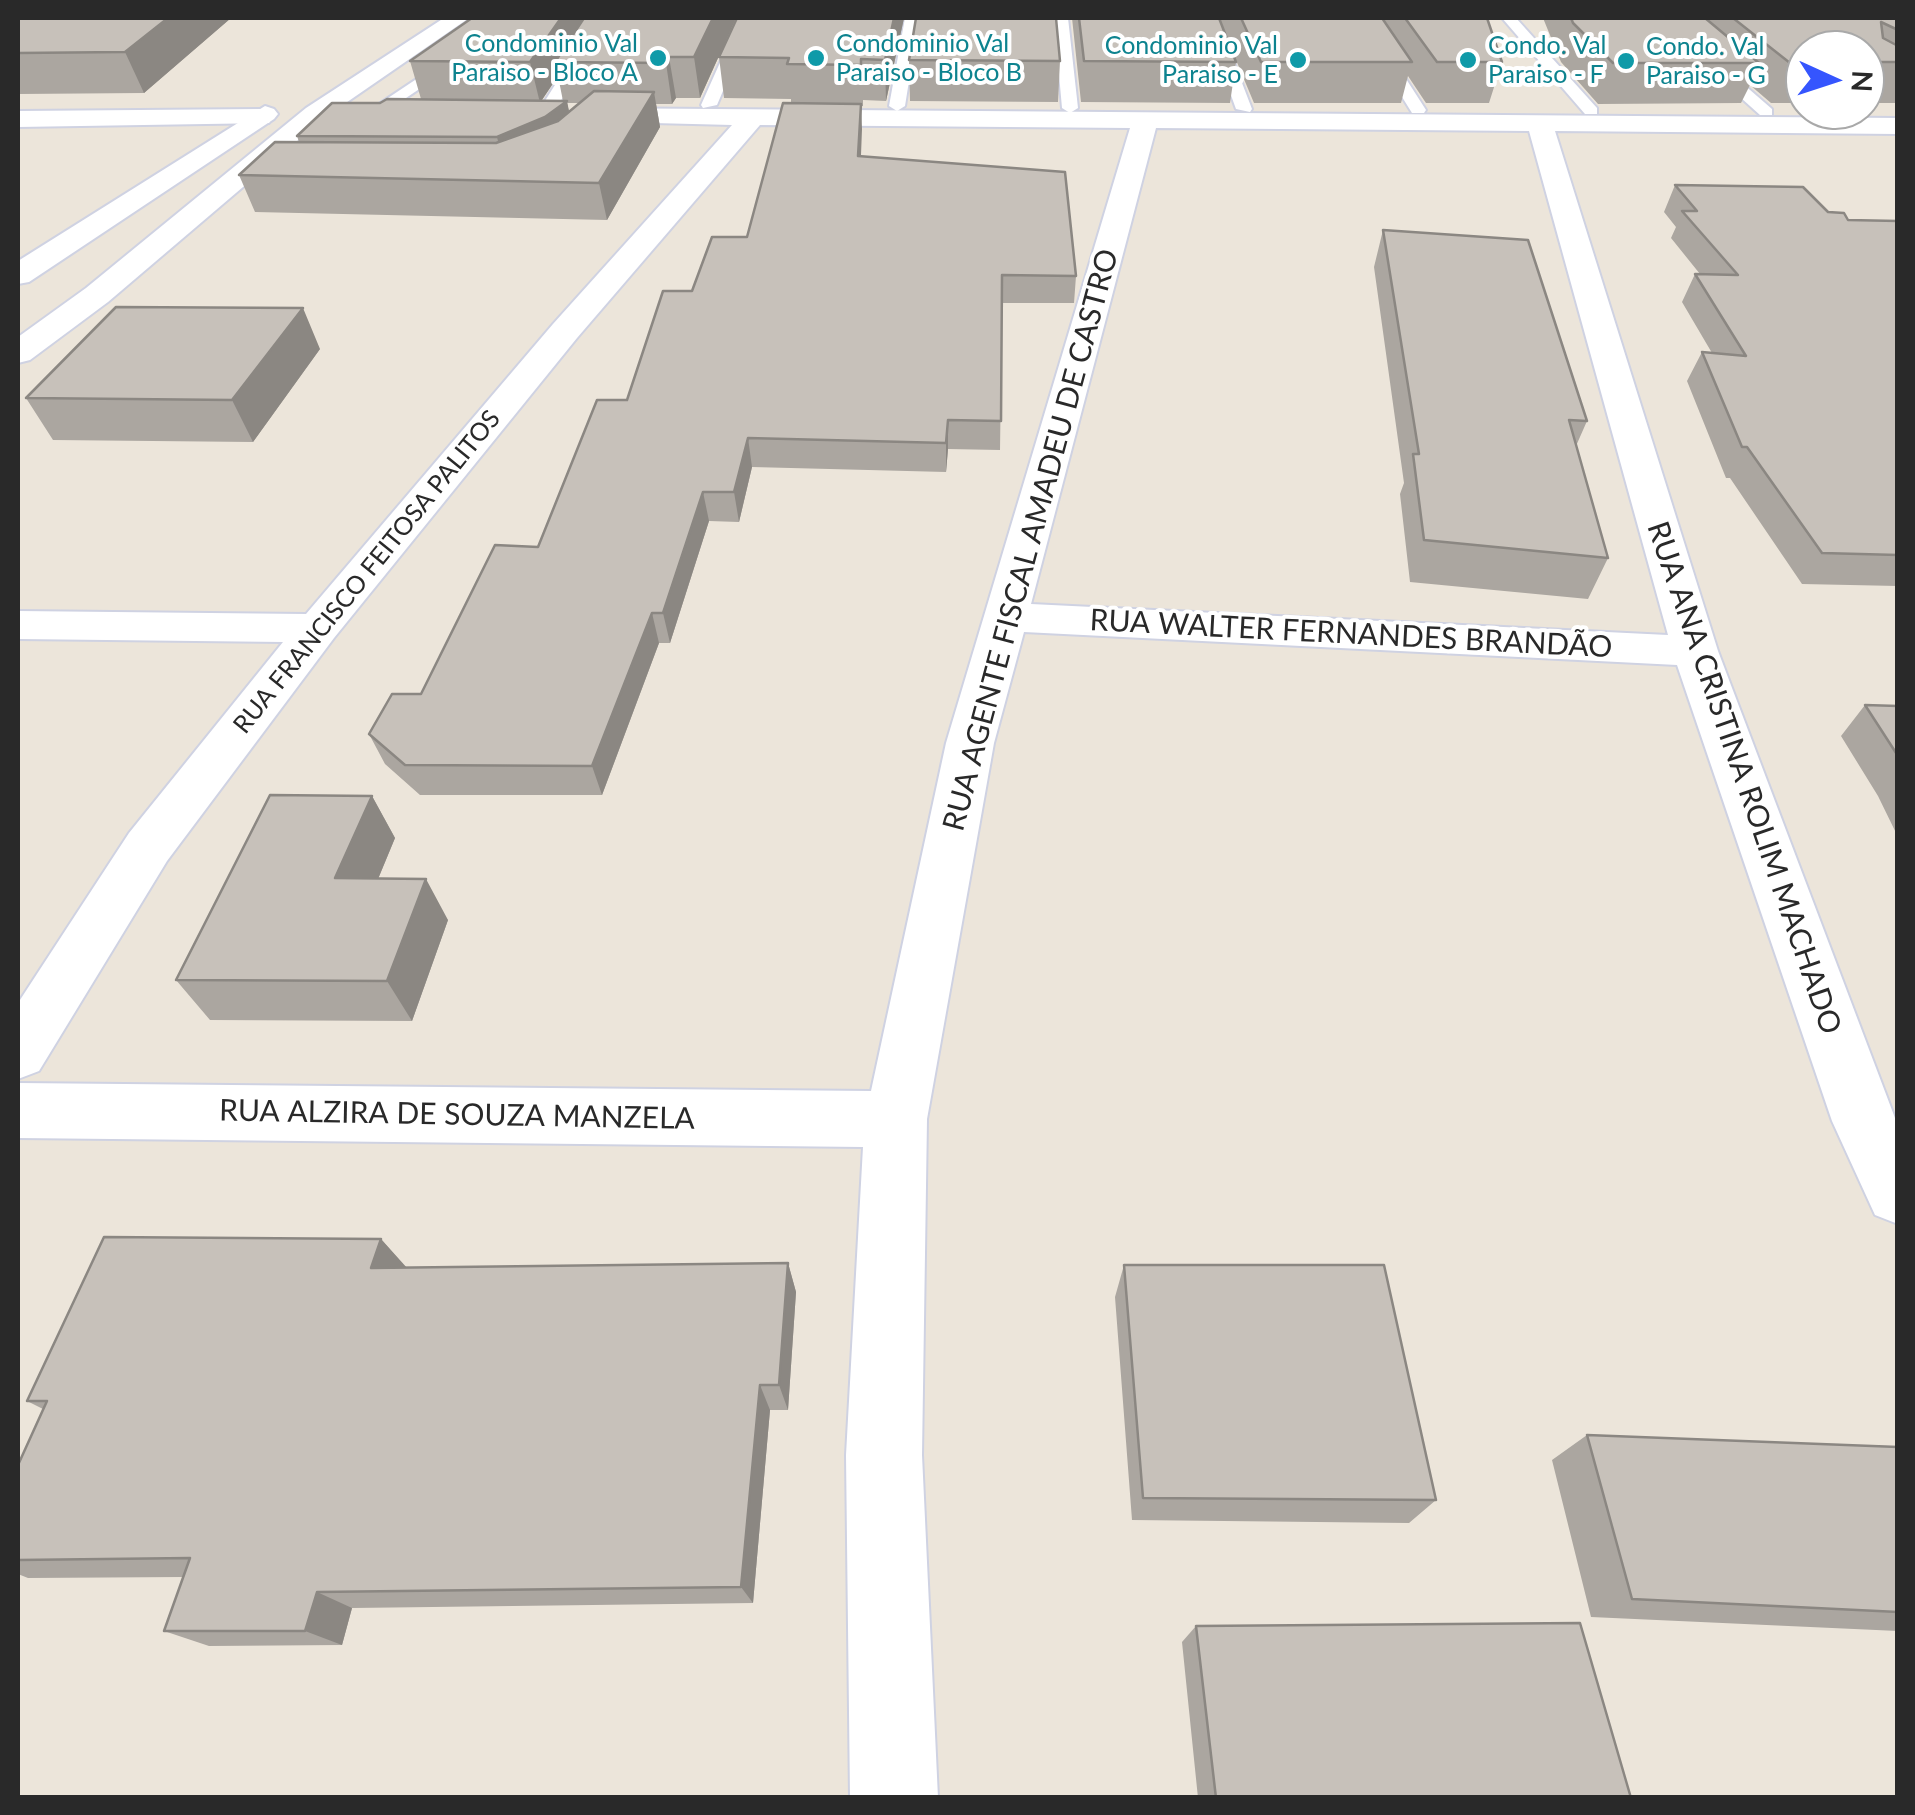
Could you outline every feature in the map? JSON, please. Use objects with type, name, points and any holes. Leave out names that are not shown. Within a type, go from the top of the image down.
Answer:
[{"type":"street","points":[[18,275],[414,18]]},
{"type":"street","points":[[18,353],[97,294],[315,113],[458,18]]},
{"type":"street","points":[[540,112],[596,116],[1063,114],[1145,122],[1238,116],[1767,118],[1898,126]]},
{"type":"street","points":[[315,113],[410,114]]},
{"type":"street","name":"RUA FRANCISCO FEITOSA PALITOS","points":[[18,1053],[148,847],[318,628],[565,332],[722,113]]},
{"type":"street","points":[[18,118],[260,117]]},
{"type":"street","name":"RUA ANA CRISTINA ROLIM MACHADO","points":[[1581,120],[1695,651],[1880,1121],[1898,1194]]},
{"type":"street","name":"RUA AGENTE FISCAL AMADEU DE CASTRO","points":[[894,1798],[884,1455],[896,1119],[970,742],[1145,122]]},
{"type":"street","name":"RUA WALTER FERNANDES BRANDÃO","points":[[1007,616],[1695,651]]},
{"type":"street","points":[[18,625],[318,628]]},
{"type":"street","name":"RUA ALZIRA DE SOUZA MANZELA","points":[[18,1111],[896,1119]]},
{"type":"lane","points":[[372,114],[517,18]]},
{"type":"lane","points":[[540,112],[604,18]]},
{"type":"lane","points":[[722,113],[747,18]]},
{"type":"lane","points":[[722,113],[759,18]]},
{"type":"lane","points":[[888,113],[912,18]]},
{"type":"lane","points":[[1046,18],[1063,114]]},
{"type":"lane","points":[[1061,18],[1063,114]]},
{"type":"lane","points":[[1196,18],[1238,116]]},
{"type":"lane","points":[[1210,18],[1238,116]]},
{"type":"lane","points":[[1341,18],[1412,117]]},
{"type":"lane","points":[[1360,18],[1412,117]]},
{"type":"lane","points":[[1498,18],[1581,120]]},
{"type":"lane","points":[[1509,18],[1581,120]]},
{"type":"lane","points":[[1647,18],[1767,118]]},
{"type":"lane","points":[[1658,18],[1767,118]]},
{"type":"lane","points":[[888,53],[888,113]]},
{"type":"lane","points":[[572,138],[596,116]]},
{"type":"lane","points":[[245,170],[282,170]]},
{"type":"building","points":[[18,18],[168,18],[125,52],[18,53]]},
{"type":"building","points":[[472,18],[561,18],[530,62],[410,61]]},
{"type":"building","points":[[584,18],[713,18],[694,57],[669,57],[666,63],[555,62]]},
{"type":"building","points":[[737,18],[894,18],[885,60],[861,59],[861,65],[787,64],[789,58],[719,57]]},
{"type":"building","points":[[916,18],[1056,18],[1060,61],[909,60]]},
{"type":"building","points":[[1079,18],[1219,18],[1236,62],[1084,61]]},
{"type":"building","points":[[1241,18],[1382,18],[1412,62],[1261,62]]},
{"type":"building","points":[[1405,18],[1487,18],[1502,62],[1437,62]]},
{"type":"building","points":[[1571,18],[1705,18],[1759,63],[1613,63]]},
{"type":"building","points":[[1733,18],[1898,18],[1898,30],[1881,22],[1882,30],[1785,30],[1785,59]]},
{"type":"building","points":[[1885,39],[1898,46],[1898,62],[1885,62]]},
{"type":"building","points":[[594,91],[654,92],[599,183],[239,175],[275,142],[496,143],[558,121]]},
{"type":"building","points":[[387,99],[567,101],[545,117],[497,137],[297,136],[332,103],[380,103]]},
{"type":"building","points":[[783,103],[861,104],[858,156],[1065,172],[1076,276],[1002,275],[1001,421],[948,420],[946,443],[748,438],[734,492],[703,492],[663,613],[652,613],[592,766],[405,765],[369,734],[392,694],[421,694],[495,545],[538,547],[597,400],[627,400],[663,291],[692,291],[712,237],[747,237]]},
{"type":"building","points":[[1675,185],[1803,187],[1828,212],[1844,213],[1848,220],[1898,221],[1898,555],[1822,553],[1747,447],[1742,447],[1702,352],[1746,356],[1695,274],[1738,275],[1682,211],[1697,211]]},
{"type":"building","points":[[1383,230],[1528,240],[1587,421],[1569,420],[1608,558],[1424,540],[1413,454],[1419,454]]},
{"type":"building","points":[[116,307],[303,308],[232,400],[26,398]]},
{"type":"building","points":[[1865,705],[1898,706],[1898,756]]},
{"type":"building","points":[[270,795],[372,796],[335,878],[426,879],[387,981],[176,980]]},
{"type":"building","points":[[104,1237],[381,1239],[371,1268],[788,1263],[779,1385],[760,1385],[741,1587],[317,1592],[305,1631],[164,1631],[190,1558],[18,1560],[18,1465],[47,1401],[27,1401]]},
{"type":"building","points":[[1124,1265],[1384,1265],[1436,1500],[1143,1498]]},
{"type":"building","points":[[1587,1435],[1898,1447],[1898,1612],[1632,1599]]},
{"type":"building","points":[[1580,1623],[1631,1798],[1216,1798],[1196,1626]]},
{"type":"place","name":"Condominio Val Paraiso - Bloco A","points":[[658,58]]},
{"type":"place","name":"Condominio Val Paraiso - Bloco B","points":[[816,58]]},
{"type":"place","name":"Condominio Val Paraiso - E","points":[[1298,60]]},
{"type":"place","name":"Condo. Val Paraiso - F","points":[[1468,60]]},
{"type":"place","name":"Condo. Val Paraiso - G","points":[[1626,61]]}]
